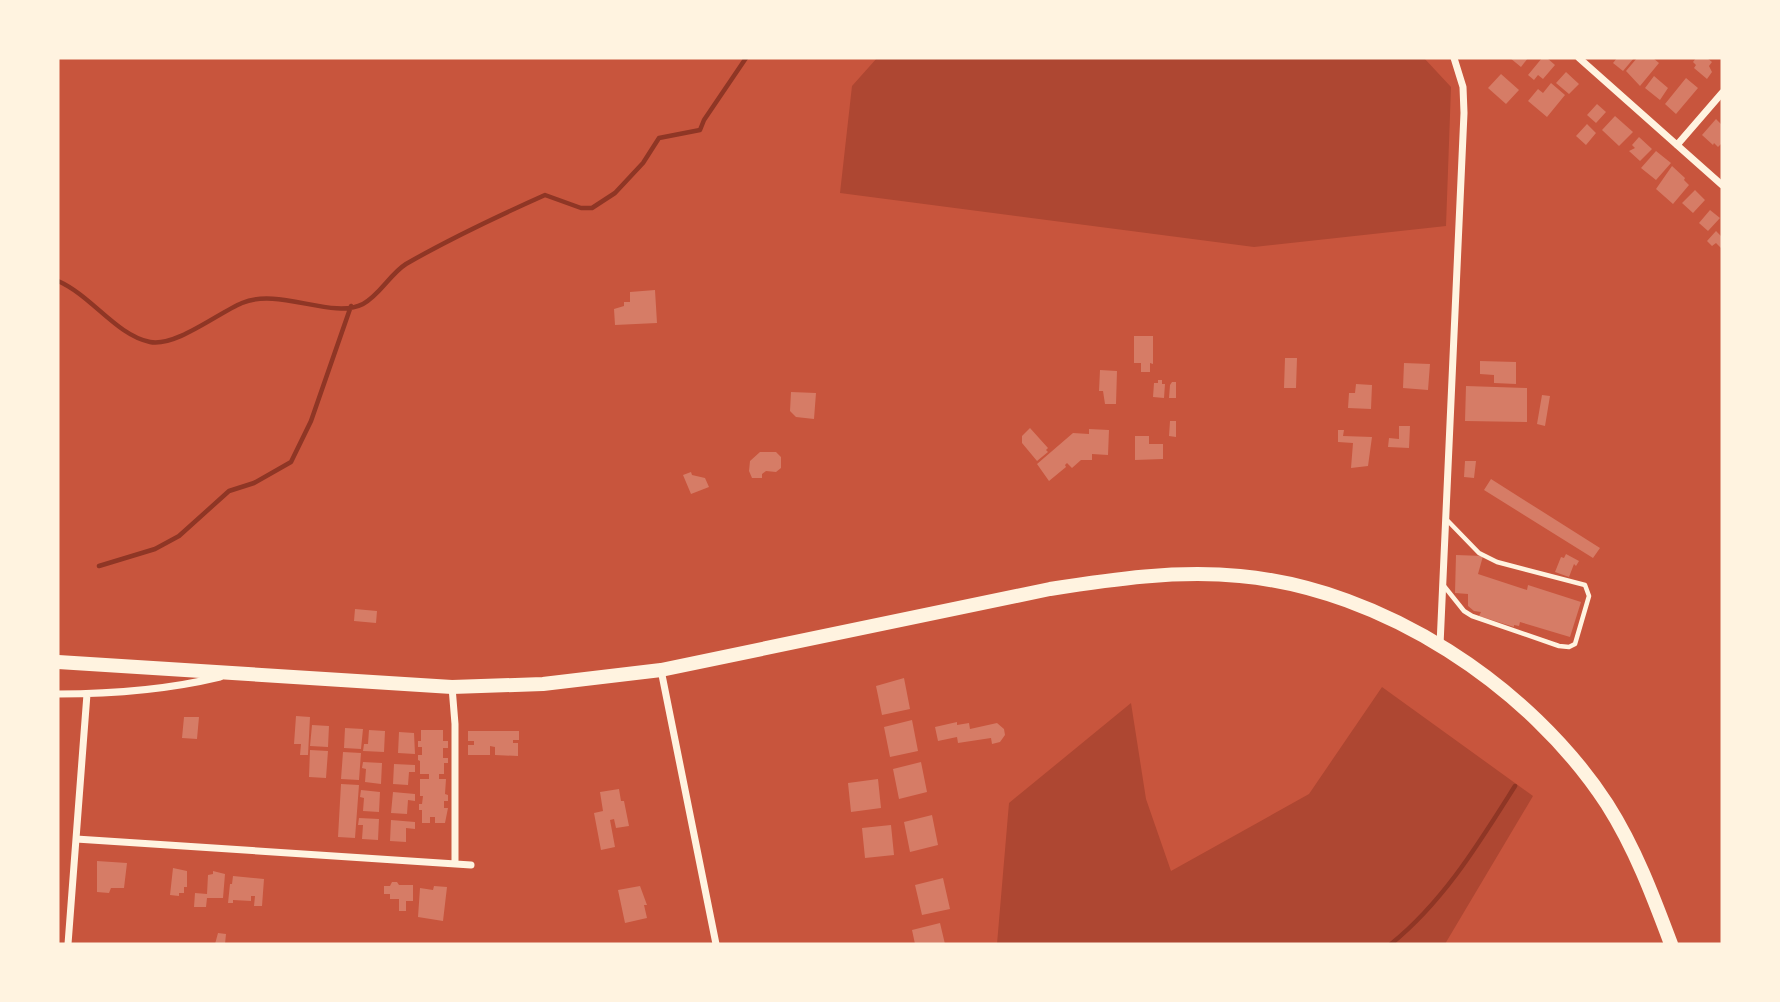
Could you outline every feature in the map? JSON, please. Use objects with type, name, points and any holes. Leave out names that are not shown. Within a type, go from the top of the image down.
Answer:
[{"type":"main road","points":[[58,662],[452,687],[543,684],[661,670],[1051,589],[1152,574],[1243,576],[1297,586],[1341,599],[1388,618],[1440,645],[1481,672],[1513,698],[1549,732],[1582,769],[1608,805],[1650,887],[1671,944]]},
{"type":"street","points":[[1440,645],[1464,113],[1463,87],[1454,58]]},
{"type":"street","points":[[1579,58],[1722,185]]},
{"type":"street","points":[[1677,145],[1722,93]]},
{"type":"street","points":[[661,670],[716,944]]},
{"type":"street","points":[[58,694],[168,688],[234,673]]},
{"type":"street","points":[[452,687],[455,723],[455,864]]},
{"type":"street","points":[[68,944],[87,694]]},
{"type":"street","points":[[76,839],[471,865]]},
{"type":"lane","points":[[1443,585],[1464,611],[1472,616],[1569,647],[1575,644],[1589,596],[1585,585],[1497,562],[1479,553],[1446,519]]},
{"type":"shaded area","points":[[877,58],[1424,58],[1451,87],[1446,226],[1254,247],[840,193],[852,86]]},
{"type":"shaded area","points":[[1382,687],[1533,796],[1445,944],[997,944],[1009,803],[1131,703],[1146,799],[1171,871],[1309,794]]},
{"type":"building","points":[[1510,58],[1528,58],[1521,67]]},
{"type":"building","points":[[1542,58],[1547,58],[1555,65],[1543,79],[1538,75],[1534,80],[1528,75]]},
{"type":"building","points":[[1617,58],[1634,58],[1623,71],[1613,63]]},
{"type":"building","points":[[1637,58],[1653,58],[1659,63],[1640,86],[1626,71]]},
{"type":"building","points":[[1696,58],[1707,58],[1712,62],[1709,66],[1712,72],[1707,79],[1694,68],[1696,65],[1693,62]]},
{"type":"building","points":[[1566,72],[1579,84],[1569,94],[1556,83]]},
{"type":"building","points":[[1501,74],[1519,90],[1506,104],[1488,88]]},
{"type":"building","points":[[1654,76],[1668,88],[1660,100],[1645,88]]},
{"type":"building","points":[[1686,78],[1698,88],[1676,114],[1665,104]]},
{"type":"building","points":[[1551,83],[1565,95],[1547,117],[1528,101],[1538,89],[1543,93]]},
{"type":"building","points":[[1597,104],[1606,112],[1596,123],[1587,115]]},
{"type":"building","points":[[1615,116],[1633,132],[1619,146],[1602,130]]},
{"type":"building","points":[[1716,119],[1722,125],[1722,143],[1718,147],[1702,135]]},
{"type":"building","points":[[1587,124],[1596,133],[1586,145],[1576,136]]},
{"type":"building","points":[[1639,137],[1652,149],[1640,161],[1629,151],[1635,148],[1632,145]]},
{"type":"building","points":[[1656,151],[1671,163],[1656,180],[1641,168]]},
{"type":"building","points":[[1672,166],[1689,185],[1673,204],[1656,189]]},
{"type":"building","points":[[1695,190],[1705,200],[1693,213],[1682,203]]},
{"type":"building","points":[[1710,210],[1720,218],[1708,231],[1699,223]]},
{"type":"building","points":[[1716,231],[1722,237],[1722,249],[1716,243],[1712,246],[1707,241]]},
{"type":"building","points":[[655,290],[657,323],[615,325],[614,309],[624,306],[624,302],[630,302],[630,292]]},
{"type":"building","points":[[1134,336],[1153,336],[1153,364],[1150,363],[1150,372],[1141,372],[1141,363],[1134,363]]},
{"type":"building","points":[[1285,358],[1297,358],[1296,388],[1284,388]]},
{"type":"building","points":[[1480,361],[1516,362],[1516,384],[1494,383],[1494,375],[1480,374]]},
{"type":"building","points":[[1404,363],[1430,364],[1428,390],[1403,388]]},
{"type":"building","points":[[1100,370],[1117,371],[1116,404],[1105,404],[1103,391],[1099,391]]},
{"type":"building","points":[[1158,380],[1165,384],[1164,398],[1153,397],[1154,383],[1158,383]]},
{"type":"building","points":[[1172,382],[1176,382],[1176,398],[1169,398]]},
{"type":"building","points":[[1356,384],[1372,385],[1371,409],[1348,408],[1349,393],[1355,393]]},
{"type":"building","points":[[1466,386],[1527,388],[1527,422],[1465,421]]},
{"type":"building","points":[[791,392],[816,393],[814,419],[796,417],[790,411]]},
{"type":"building","points":[[1542,395],[1550,396],[1545,426],[1537,424]]},
{"type":"building","points":[[1170,421],[1176,421],[1176,437],[1169,436]]},
{"type":"building","points":[[1399,426],[1410,426],[1409,448],[1388,447],[1389,438],[1399,439]]},
{"type":"building","points":[[1030,428],[1048,448],[1048,452],[1037,461],[1022,443],[1022,436]]},
{"type":"building","points":[[1089,429],[1109,430],[1108,455],[1092,454],[1092,460],[1081,460],[1072,468],[1067,463],[1066,467],[1049,481],[1037,464],[1073,433],[1089,434]]},
{"type":"building","points":[[1338,430],[1344,430],[1343,436],[1372,437],[1368,466],[1351,468],[1353,443],[1338,442]]},
{"type":"building","points":[[1135,436],[1149,436],[1149,444],[1163,444],[1163,459],[1135,460]]},
{"type":"building","points":[[760,452],[776,452],[781,457],[781,468],[776,472],[766,471],[762,478],[752,478],[749,471],[750,461]]},
{"type":"building","points":[[1465,461],[1476,461],[1474,478],[1464,477]]},
{"type":"building","points":[[691,472],[692,475],[705,478],[709,487],[691,494],[683,475]]},
{"type":"building","points":[[1491,479],[1600,548],[1593,558],[1484,490]]},
{"type":"building","points":[[1566,554],[1579,561],[1576,566],[1574,564],[1569,577],[1555,572],[1561,557],[1564,558]]},
{"type":"building","points":[[1456,555],[1483,556],[1478,574],[1527,590],[1528,585],[1581,602],[1570,637],[1520,622],[1519,626],[1514,627],[1479,616],[1481,612],[1468,606],[1468,594],[1455,593]]},
{"type":"building","points":[[355,609],[377,611],[376,623],[354,621]]},
{"type":"building","points":[[904,678],[910,709],[882,715],[876,686]]},
{"type":"building","points":[[296,716],[310,717],[308,755],[300,755],[301,744],[294,744]]},
{"type":"building","points":[[184,717],[199,717],[197,739],[182,738]]},
{"type":"building","points":[[912,720],[918,751],[890,757],[884,727]]},
{"type":"building","points":[[957,722],[957,725],[969,723],[970,729],[997,723],[1004,729],[1005,735],[1000,742],[992,744],[991,738],[958,743],[957,737],[938,741],[935,727]]},
{"type":"building","points":[[312,725],[329,726],[328,747],[310,746]]},
{"type":"building","points":[[345,728],[363,729],[361,749],[344,748]]},
{"type":"building","points":[[369,730],[385,731],[384,752],[363,751],[364,744],[368,744]]},
{"type":"building","points":[[421,730],[443,730],[443,741],[448,741],[448,748],[443,748],[443,758],[448,758],[448,763],[444,763],[444,774],[439,774],[439,779],[446,779],[445,794],[448,795],[448,801],[444,801],[444,808],[448,808],[445,823],[435,823],[435,817],[430,817],[430,823],[422,823],[422,810],[419,810],[423,796],[420,796],[420,779],[429,779],[429,774],[420,774],[418,755],[422,755],[422,747],[418,747],[418,741],[421,741]]},
{"type":"building","points":[[468,731],[519,731],[519,740],[513,740],[513,743],[518,743],[518,756],[495,755],[495,747],[490,746],[490,755],[468,755],[468,745],[474,745],[474,741],[468,741]]},
{"type":"building","points":[[399,732],[414,733],[415,754],[398,753]]},
{"type":"building","points":[[310,750],[328,751],[326,778],[309,777]]},
{"type":"building","points":[[343,752],[361,753],[359,780],[341,779]]},
{"type":"building","points":[[363,762],[382,763],[381,784],[365,782],[366,769],[362,768]]},
{"type":"building","points":[[921,762],[927,792],[899,799],[893,769]]},
{"type":"building","points":[[394,764],[415,765],[415,772],[409,772],[408,785],[393,784]]},
{"type":"building","points":[[878,779],[881,808],[851,812],[848,783]]},
{"type":"building","points":[[341,784],[359,785],[355,838],[338,837]]},
{"type":"building","points":[[619,789],[629,826],[616,828],[614,819],[610,820],[615,847],[601,850],[594,813],[603,811],[600,792]]},
{"type":"building","points":[[361,790],[380,792],[379,812],[363,811],[364,798],[360,797]]},
{"type":"building","points":[[393,792],[415,794],[415,801],[408,800],[407,814],[391,813]]},
{"type":"building","points":[[932,815],[938,845],[910,852],[904,822]]},
{"type":"building","points":[[359,818],[379,819],[378,840],[362,839],[363,825],[358,825]]},
{"type":"building","points":[[391,820],[415,822],[415,829],[406,828],[406,842],[390,841]]},
{"type":"building","points":[[891,825],[894,855],[865,858],[862,828]]},
{"type":"building","points":[[97,861],[127,863],[124,888],[111,888],[109,893],[97,892]]},
{"type":"building","points":[[173,868],[187,871],[187,887],[184,887],[184,893],[179,893],[179,896],[170,895]]},
{"type":"building","points":[[213,871],[225,874],[223,898],[207,898],[206,907],[194,907],[195,893],[207,894],[208,875],[213,874]]},
{"type":"building","points":[[233,876],[264,879],[262,906],[254,906],[255,896],[251,896],[251,901],[233,900],[233,903],[228,903]]},
{"type":"building","points":[[943,878],[950,909],[922,915],[915,885]]},
{"type":"building","points":[[392,882],[413,885],[413,901],[406,901],[406,911],[399,911],[399,899],[390,899],[390,894],[384,894],[384,886],[390,886]]},
{"type":"building","points":[[434,886],[447,887],[443,921],[418,917],[420,888],[433,890]]},
{"type":"building","points":[[640,886],[647,905],[644,905],[647,918],[625,923],[618,890]]},
{"type":"building","points":[[940,923],[945,944],[915,944],[912,930]]},
{"type":"building","points":[[218,933],[226,934],[225,944],[215,944]]},
{"type":"waterway","points":[[58,281],[82,296],[126,332],[150,342],[172,339],[242,303],[257,299],[336,308],[363,304],[406,264],[545,195],[581,208],[592,208],[615,193],[643,163],[659,138],[700,130],[746,58]]},
{"type":"waterway","points":[[99,566],[155,549],[179,536],[229,491],[254,483],[291,462],[311,421],[351,306]]},
{"type":"waterway","points":[[1391,944],[1444,890],[1474,850],[1515,786]]}]
